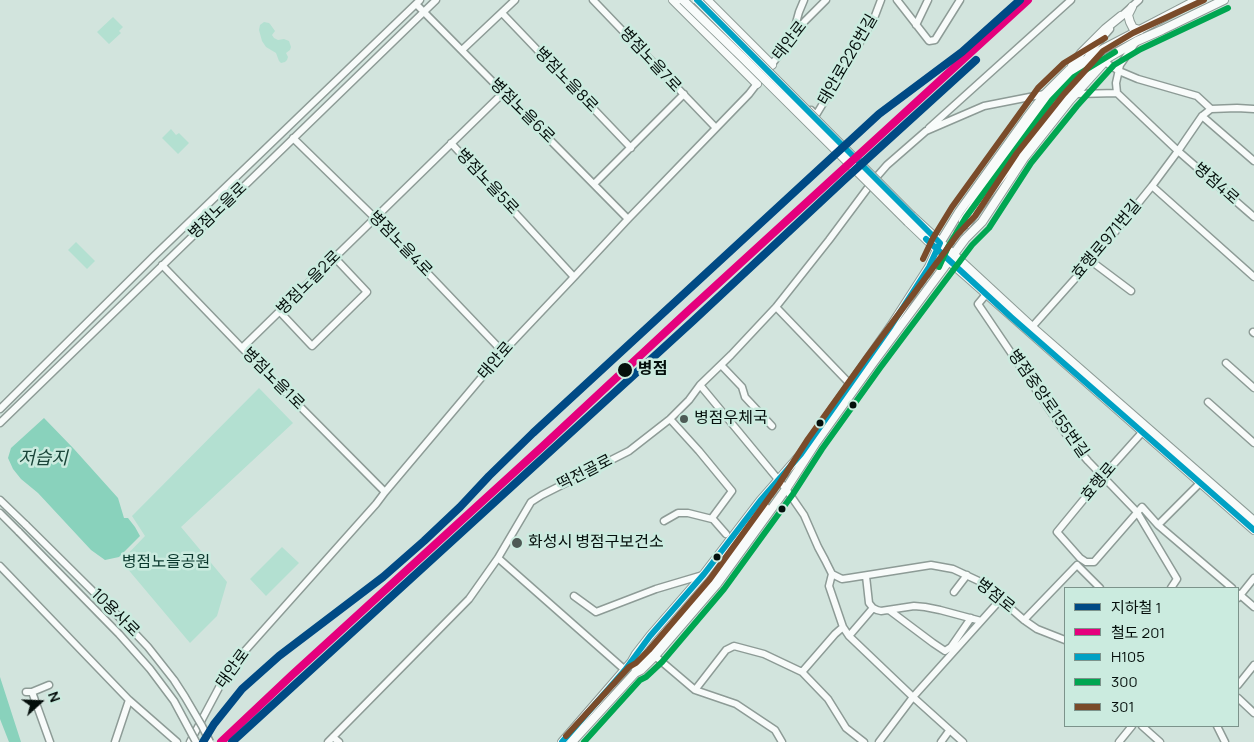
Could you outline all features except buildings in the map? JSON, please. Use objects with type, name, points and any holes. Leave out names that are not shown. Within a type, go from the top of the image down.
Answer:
[{"type":"main road","points":[[673,0],[757,84]]},
{"type":"main road","points":[[683,0],[951,258],[1144,430],[1254,521]]},
{"type":"main road","points":[[697,0],[910,219]]},
{"type":"main road","points":[[707,0],[771,67]]},
{"type":"main road","points":[[1069,70],[1105,48],[1197,0]]},
{"type":"main road","points":[[1086,60],[1048,102],[1000,167],[965,222],[1063,96],[1081,77],[1105,60],[1137,42],[1224,0]]},
{"type":"main road","points":[[1132,7],[1128,16],[1130,22],[1133,28],[1140,30]]},
{"type":"main road","points":[[572,742],[635,673],[641,670],[655,656],[717,584],[779,480],[801,454],[895,319],[929,267],[964,205],[1045,94],[1069,70],[1081,53],[1121,16]]},
{"type":"main road","points":[[632,661],[650,636],[765,505],[786,489],[815,444],[873,363],[965,239],[982,222],[1024,158],[1105,60]]},
{"type":"main road","points":[[988,291],[1032,327],[1200,484],[1254,530]]},
{"type":"main road","points":[[562,742],[699,585],[765,505]]},
{"type":"main road","points":[[635,673],[636,667],[705,590],[748,532],[765,505]]},
{"type":"street","name":"병점노을로","points":[[0,422],[436,0]]},
{"type":"street","points":[[462,50],[515,0]]},
{"type":"street","name":"병점노을7로","points":[[593,0],[684,94],[594,184]]},
{"type":"street","points":[[793,37],[804,0]]},
{"type":"street","name":"태안로","points":[[190,742],[223,680],[235,662],[376,504],[503,352],[757,84],[805,21],[826,0]]},
{"type":"street","name":"태안로226번길","points":[[771,67],[816,115],[873,21],[881,0]]},
{"type":"street","points":[[897,0],[929,41],[935,40],[960,0]]},
{"type":"street","points":[[916,25],[928,0]]},
{"type":"street","name":"떡전골로","points":[[330,739],[469,599],[498,558],[531,502],[629,451],[670,419],[700,385],[776,307],[887,165],[1071,0]]},
{"type":"street","points":[[1086,60],[1090,52],[1121,16],[1140,0]]},
{"type":"street","name":"병점노을로","points":[[0,409],[123,286],[418,2]]},
{"type":"street","name":"병점노을6로","points":[[418,2],[424,12],[628,219]]},
{"type":"street","name":"병점노을8로","points":[[502,13],[631,148]]},
{"type":"street","points":[[393,26],[400,30],[401,34]]},
{"type":"street","points":[[1076,94],[1117,93],[1116,83],[1120,65],[1137,42]]},
{"type":"street","points":[[1105,60],[1119,71],[1138,80],[1197,96],[1211,109],[1254,109]]},
{"type":"street","points":[[451,143],[503,93]]},
{"type":"street","name":"병점4로","points":[[1117,93],[1178,151],[1254,217]]},
{"type":"street","points":[[684,94],[716,128]]},
{"type":"street","points":[[926,131],[984,106],[1045,94]]},
{"type":"street","points":[[314,102],[314,108],[320,112]]},
{"type":"street","name":"병점4로","points":[[1178,151],[1202,116],[1211,109]]},
{"type":"street","points":[[1202,116],[1254,161]]},
{"type":"street","name":"병점노을4로","points":[[293,138],[375,218],[503,352]]},
{"type":"street","name":"병점노을5로","points":[[375,218],[451,143],[574,277]]},
{"type":"street","name":"효행로971번길","points":[[1032,327],[1098,253],[1178,151]]},
{"type":"street","points":[[261,153],[268,158],[268,162]]},
{"type":"street","points":[[1152,186],[1254,277]]},
{"type":"street","name":"병점노을2로","points":[[242,348],[375,218]]},
{"type":"street","points":[[184,228],[184,232],[192,237]]},
{"type":"street","points":[[280,312],[312,346],[368,292],[335,258]]},
{"type":"street","points":[[1091,261],[1131,291]]},
{"type":"street","name":"병점노을1로","points":[[162,265],[385,492]]},
{"type":"street","points":[[123,286],[128,287],[132,291],[131,295]]},
{"type":"street","name":"병점중앙로155번길","points":[[988,291],[978,304],[1070,440],[1137,512],[1177,579],[1171,587]]},
{"type":"street","points":[[776,307],[850,384]]},
{"type":"street","points":[[1226,363],[1254,388]]},
{"type":"street","points":[[721,365],[742,387],[745,397],[772,426]]},
{"type":"street","points":[[700,385],[779,480],[804,515],[832,574],[829,586],[843,627],[849,636],[963,742]]},
{"type":"street","points":[[1208,402],[1254,443]]},
{"type":"street","points":[[670,419],[732,491],[712,519]]},
{"type":"street","name":"효행로","points":[[1137,512],[1094,562],[1086,562],[1080,558],[1057,532],[1144,430]]},
{"type":"street","points":[[1158,524],[1200,484]]},
{"type":"street","name":"10용사로","points":[[0,500],[148,647],[174,680],[210,742]]},
{"type":"street","name":"병점중앙로155번길","points":[[1137,512],[1142,507],[1158,524],[1231,587]]},
{"type":"street","points":[[664,521],[678,513],[688,512],[712,519],[726,534]]},
{"type":"street","name":"10용사로","points":[[0,513],[144,662],[174,701],[196,742]]},
{"type":"street","points":[[498,558],[624,670]]},
{"type":"street","name":"병점로","points":[[832,574],[842,578],[866,576],[931,565],[953,570],[983,583],[1024,620],[1038,629],[1064,640]]},
{"type":"street","points":[[1024,620],[1077,565],[1099,587]]},
{"type":"street","points":[[0,566],[129,700],[177,742]]},
{"type":"street","points":[[574,596],[596,612],[656,588],[704,574]]},
{"type":"street","points":[[954,592],[967,575]]},
{"type":"street","points":[[866,576],[869,603],[872,608],[881,611],[914,606],[925,607],[981,621]]},
{"type":"street","points":[[1254,578],[1239,596],[1254,607]]},
{"type":"street","points":[[879,742],[913,697],[1001,599]]},
{"type":"street","points":[[849,636],[872,608]]},
{"type":"street","points":[[889,610],[945,651],[951,647],[971,618]]},
{"type":"street","points":[[802,672],[843,627]]},
{"type":"street","points":[[695,690],[726,650],[734,646],[764,654],[802,672],[828,699],[846,728],[864,742]]},
{"type":"street","points":[[655,656],[695,690],[736,704],[775,730],[782,742]]},
{"type":"street","points":[[1239,684],[1254,665]]},
{"type":"street","points":[[49,685],[29,692],[50,742]]},
{"type":"street","points":[[1239,699],[1254,713]]},
{"type":"street","points":[[115,742],[129,700]]},
{"type":"street","points":[[1119,742],[1131,727]]},
{"type":"street","points":[[1143,727],[1160,742]]},
{"type":"street","points":[[1218,727],[1225,742]]},
{"type":"street","points":[[941,742],[949,730]]},
{"type":"street","points":[[330,739],[339,742]]},
{"type":"green space","points":[[113,17],[123,27],[119,31],[121,33],[109,44],[97,32]]},
{"type":"green space","points":[[264,22],[269,23],[275,31],[272,35],[274,38],[289,41],[291,47],[286,53],[288,57],[285,62],[281,63],[276,53],[266,47],[262,41],[259,30],[260,25]]},
{"type":"green space","points":[[171,129],[176,135],[179,133],[189,143],[178,154],[162,138]]},
{"type":"green space","points":[[76,242],[95,261],[87,269],[68,250]]},
{"type":"green space","name":"병점노을공원","points":[[259,388],[293,423],[181,527],[227,582],[217,616],[190,643],[121,561],[145,536],[132,516]]},
{"type":"green space","points":[[282,547],[299,563],[266,596],[250,579]]},
{"type":"water","name":"저습지","points":[[44,418],[118,498],[124,518],[128,518],[140,536],[119,557],[105,560],[91,550],[13,469],[8,458],[11,448]]},
{"type":"water","points":[[0,677],[21,742],[9,742],[0,719]]},
{"type":"tunnel","points":[[941,252],[963,221]]},
{"type":"tunnel","points":[[894,327],[967,224]]},
{"type":"tunnel","points":[[765,507],[801,459]]},
{"type":"metro line","name":"1","points":[[203,742],[214,724],[242,689],[279,656],[383,577],[424,541],[533,433],[879,114],[962,52],[1020,0]]},
{"type":"metro line","name":"1","points":[[232,742],[976,60]]},
{"type":"rail line","name":"201","points":[[221,742],[1028,0]]},
{"type":"transit line","name":"H105","points":[[562,742],[625,670],[650,636],[704,574],[760,501],[801,454],[891,326],[929,267],[940,243],[697,0]]},
{"type":"transit line","name":"301","points":[[566,736],[629,667],[649,650],[710,579],[779,484],[808,439],[866,358],[958,234],[975,216],[1017,153],[1064,94],[1103,51],[1133,33],[1204,0]]},
{"type":"transit line","name":"300","points":[[584,742],[640,680],[662,662],[724,589],[793,494],[822,449],[880,368],[972,245],[989,228],[1031,163],[1077,106],[1114,65],[1141,49],[1228,8]]},
{"type":"transit line","name":"301","points":[[923,259],[952,207],[1038,88],[1064,63],[1105,38]]},
{"type":"transit line","name":"300","points":[[939,267],[948,247],[966,217],[1052,100],[1074,77],[1115,52]]},
{"type":"transit line","name":"H105","points":[[926,239],[1011,317],[1254,530]]},
{"type":"place","name":"병점","points":[[625,370]]},
{"type":"place","name":"병점우체국","points":[[684,419]]},
{"type":"place","name":"화성시 병점구보건소","points":[[517,543]]}]
